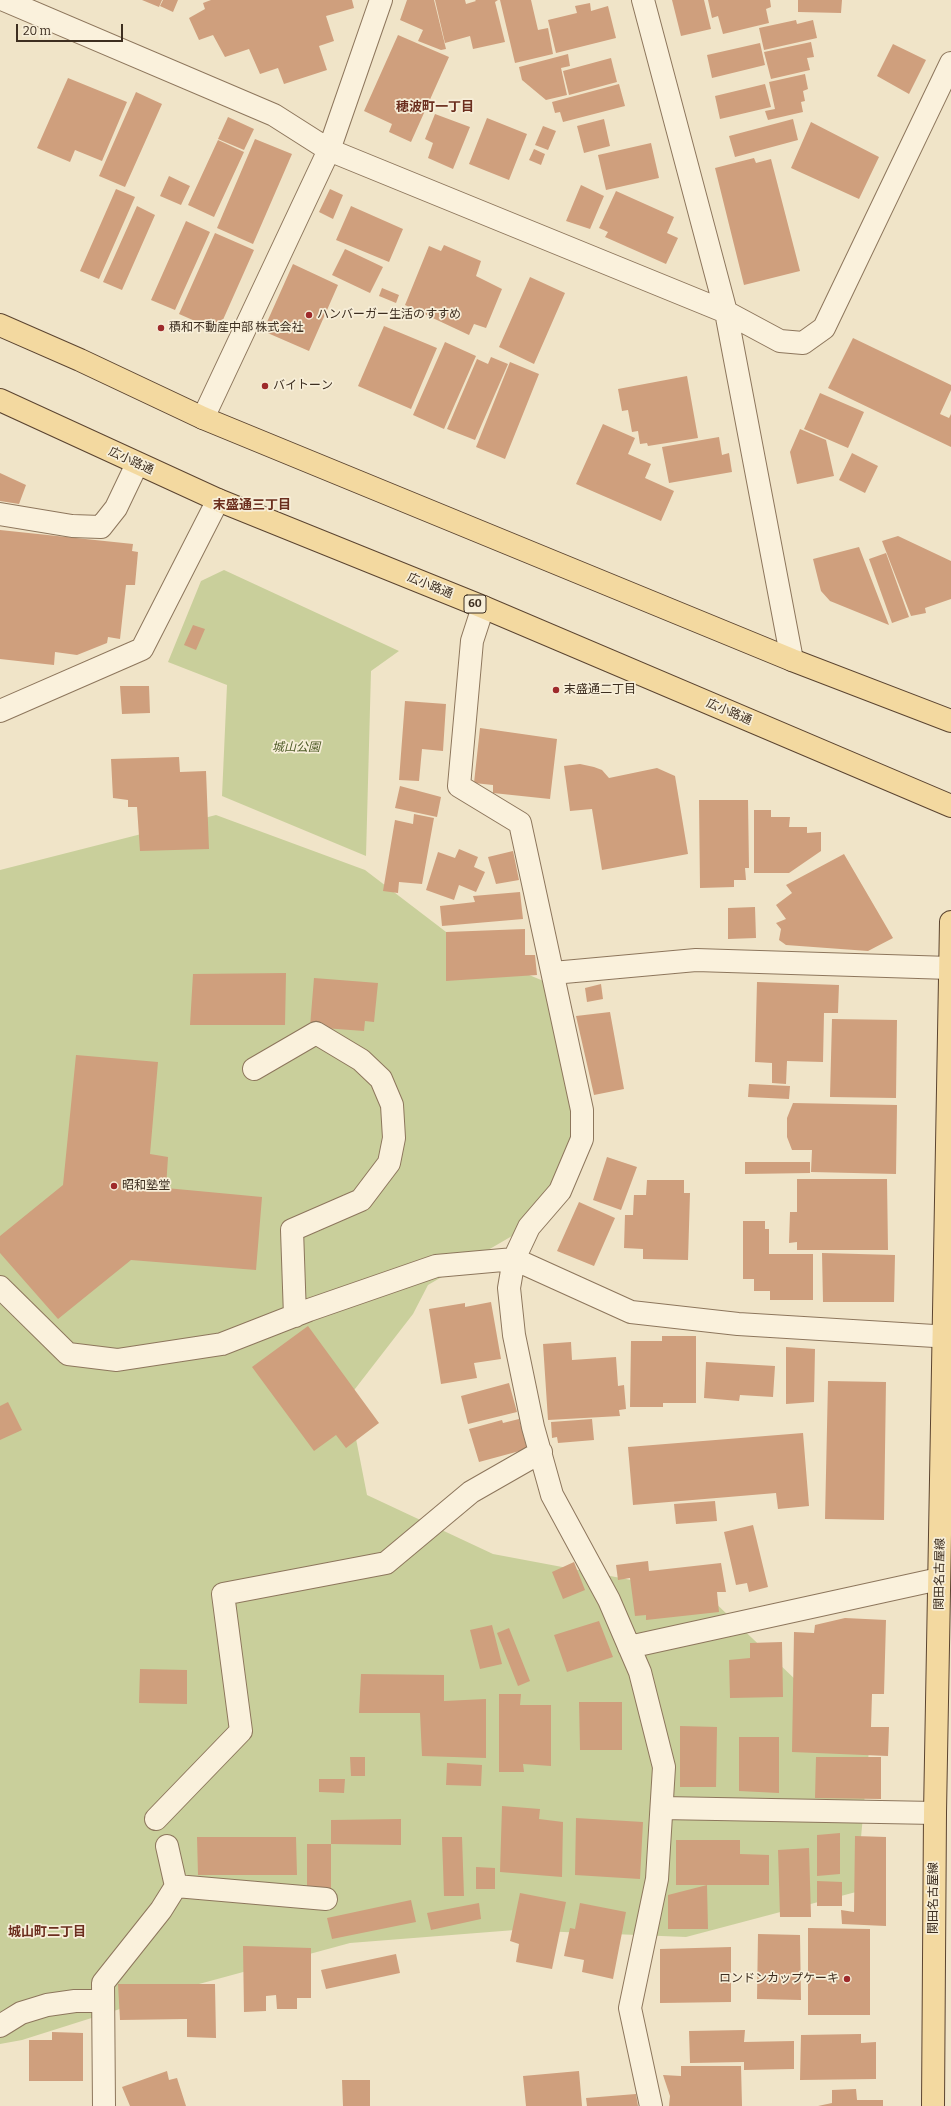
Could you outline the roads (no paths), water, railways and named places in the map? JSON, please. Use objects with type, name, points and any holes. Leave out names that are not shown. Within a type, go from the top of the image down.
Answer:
[{"type":"main road","points":[[0,325],[80,360],[203,418],[792,660],[951,721]]},
{"type":"main road","name":"広小路通","points":[[0,400],[218,500],[483,607],[951,806]]},
{"type":"main road","name":"関田名古屋線","points":[[933,2106],[935,1813],[944,1710],[940,1579],[948,1337],[951,922]]},
{"type":"street","points":[[4,0],[274,115],[329,150],[726,312],[780,341],[803,343],[824,328],[951,63]]},
{"type":"street","points":[[203,418],[329,150],[381,0]]},
{"type":"street","points":[[642,0],[726,312],[792,660]]},
{"type":"street","points":[[0,514],[72,526],[101,527],[116,508],[137,464]]},
{"type":"street","points":[[0,711],[142,649],[218,500]]},
{"type":"street","points":[[483,607],[472,641],[459,786],[520,824],[582,1110],[582,1139],[560,1191],[529,1227],[514,1259],[510,1288],[514,1335],[533,1427],[552,1495],[609,1600],[640,1672],[664,1767],[657,1879],[630,2008],[651,2106]]},
{"type":"street","points":[[553,973],[696,960],[950,968]]},
{"type":"street","points":[[254,1069],[316,1033],[361,1060],[381,1079],[392,1105],[394,1138],[389,1163],[361,1200],[292,1230],[295,1316]]},
{"type":"street","points":[[0,1287],[68,1354],[117,1360],[222,1344],[295,1316],[436,1266],[514,1259],[631,1312],[738,1324],[948,1337]]},
{"type":"street","points":[[156,1819],[241,1731],[223,1594],[386,1563],[471,1492],[541,1452]]},
{"type":"street","points":[[629,1647],[940,1579]]},
{"type":"street","points":[[662,1808],[935,1813]]},
{"type":"street","points":[[104,2106],[103,1983],[161,1910],[176,1886],[167,1846]]},
{"type":"street","points":[[176,1886],[326,1899]]},
{"type":"street","points":[[0,2026],[21,2013],[47,2005],[103,2001]]},
{"type":"place","name":"ハンバーガー生活のすすめ","points":[[309,315]]},
{"type":"place","name":"積和不動産中部 株式会社","points":[[161,328]]},
{"type":"place","name":"バイトーン","points":[[265,386]]},
{"type":"place","name":"末盛通二丁目","points":[[556,690]]},
{"type":"place","name":"昭和塾堂","points":[[114,1186]]},
{"type":"place","name":"ロンドンカップケーキ","points":[[847,1979]]},
{"type":"district","name":"穂波町一丁目","points":[[435,107]]},
{"type":"district","name":"末盛通三丁目","points":[[252,505]]},
{"type":"district","name":"城山町二丁目","points":[[47,1932]]},
{"type":"park label","name":"城山公園","points":[[296,748]]}]
